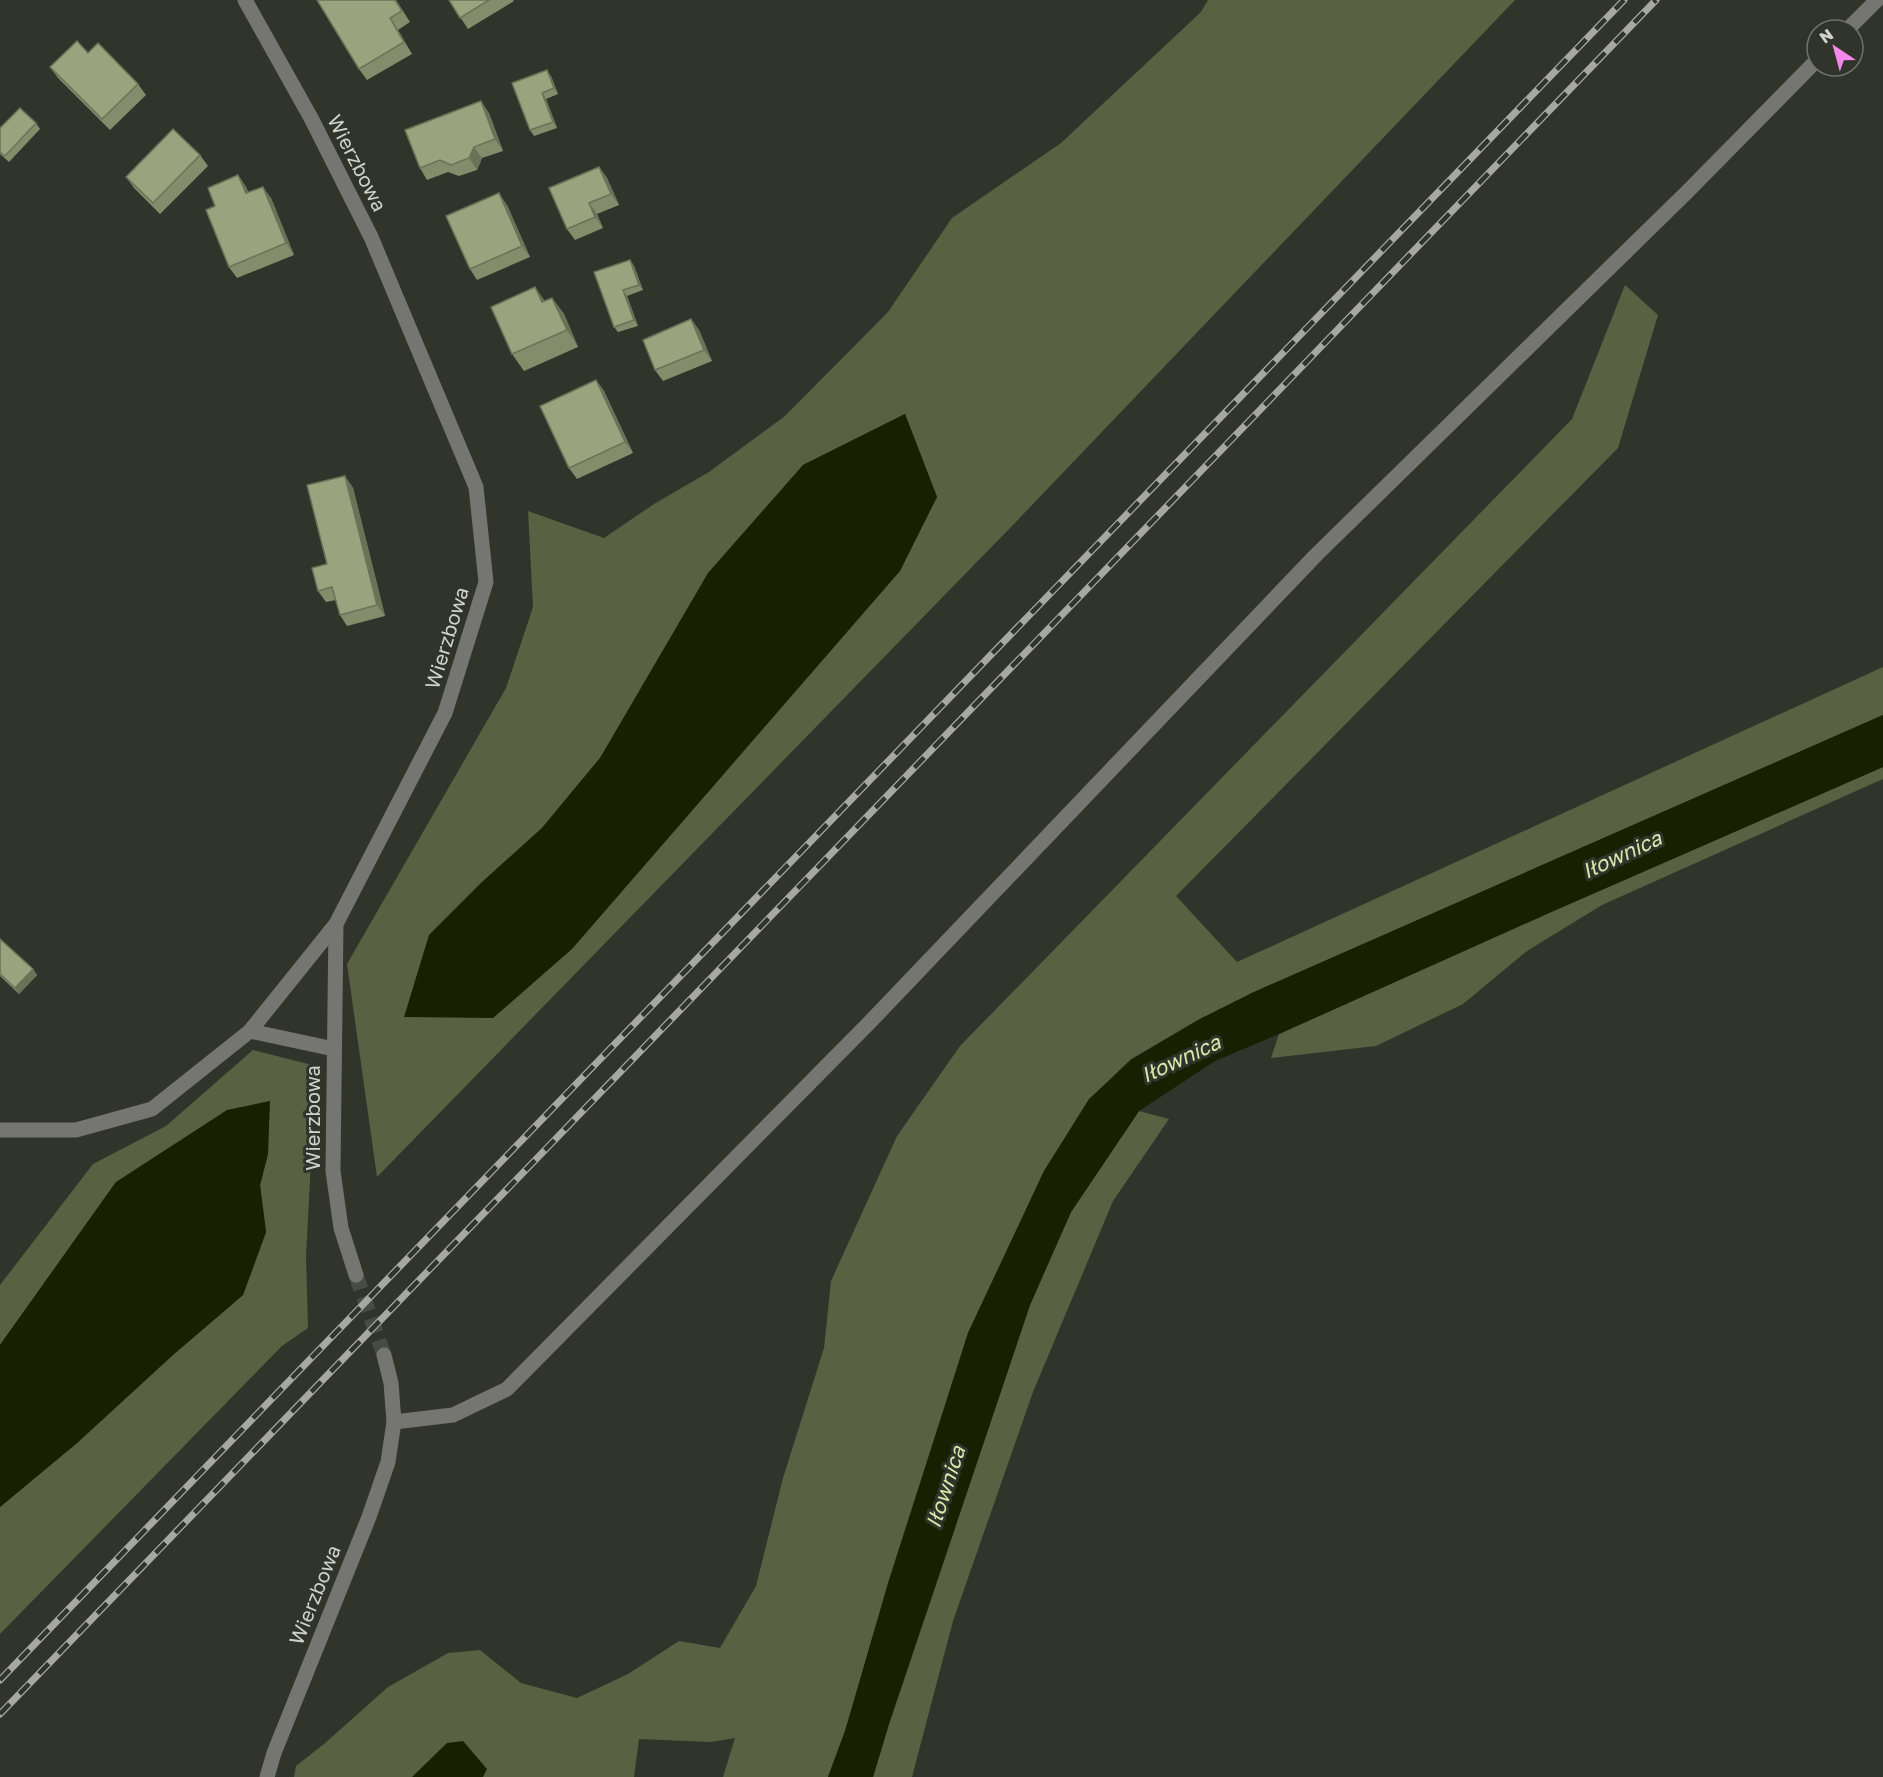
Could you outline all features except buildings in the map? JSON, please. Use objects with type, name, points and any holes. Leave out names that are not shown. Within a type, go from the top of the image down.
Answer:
[{"type":"street","name":"Wierzbowa","points":[[245,0],[311,118],[371,237],[476,487],[486,582],[445,713],[336,924],[333,1171],[341,1228],[356,1275]]},
{"type":"street","points":[[1859,18],[1877,0]]},
{"type":"street","points":[[394,1422],[453,1415],[507,1389],[869,1023],[1316,555],[1687,192],[1805,72]]},
{"type":"street","points":[[0,1130],[76,1130],[152,1109],[250,1030],[336,924]]},
{"type":"street","points":[[250,1030],[334,1049]]},
{"type":"street","name":"Wierzbowa","points":[[267,1777],[273,1753],[369,1517],[388,1462],[394,1422],[391,1383],[384,1355]]},
{"type":"shaded area","points":[[1208,0],[1515,0],[1011,527],[377,1177],[347,964],[506,688],[533,607],[528,511],[604,538],[654,504],[709,472],[785,416],[888,312],[952,218],[1061,143],[1201,12]],"holes":[[[905,414],[937,497],[429,935],[481,883],[542,828],[600,758],[637,698],[803,465]]]},
{"type":"shaded area","points":[[1625,285],[1658,315],[1618,448],[1176,896],[1237,962],[1883,667],[1883,715],[1254,992],[1198,1020],[1131,1059],[1090,1099],[1044,1171],[968,1333],[845,1731],[828,1777],[723,1777],[735,1738],[711,1742],[639,1739],[634,1777],[294,1777],[296,1766],[388,1687],[448,1653],[480,1650],[521,1683],[577,1698],[628,1674],[679,1641],[720,1648],[756,1586],[783,1478],[824,1348],[831,1281],[897,1136],[960,1046],[1572,419]]},
{"type":"shaded area","points":[[1883,767],[1883,779],[1602,905],[1527,951],[1463,1004],[1376,1046],[1271,1058],[1279,1034]]},
{"type":"shaded area","points":[[253,1050],[316,1066],[306,1256],[308,1328],[282,1346],[0,1634],[0,1507],[77,1443],[174,1354],[243,1295],[266,1232],[260,1185],[268,1154],[116,1182],[0,1345],[0,1285],[93,1164],[166,1126]]},
{"type":"shaded area","points":[[1139,1111],[1169,1119],[1113,1201],[1033,1392],[953,1621],[912,1777],[873,1777],[1030,1305],[1071,1212]]},
{"type":"water","points":[[905,414],[937,497],[900,571],[572,949],[493,1018],[404,1017],[429,935],[481,883],[542,828],[600,758],[708,573],[803,465]]},
{"type":"water","name":"Iłownica","points":[[1883,715],[1883,767],[1215,1061],[1139,1111],[1071,1212],[1030,1305],[873,1777],[828,1777],[845,1731],[888,1583],[968,1333],[1044,1171],[1089,1099],[1131,1060],[1198,1020],[1254,992]]},
{"type":"water","points":[[270,1101],[268,1154],[260,1185],[266,1232],[243,1295],[174,1354],[77,1443],[0,1507],[0,1345],[116,1182],[227,1110]]},
{"type":"water","points":[[463,1741],[487,1769],[483,1777],[412,1777],[447,1743]]},
{"type":"tunnel","points":[[356,1275],[384,1355]]},
{"type":"railway","points":[[0,1680],[1624,0]]},
{"type":"railway","points":[[0,1714],[1656,0]]}]
